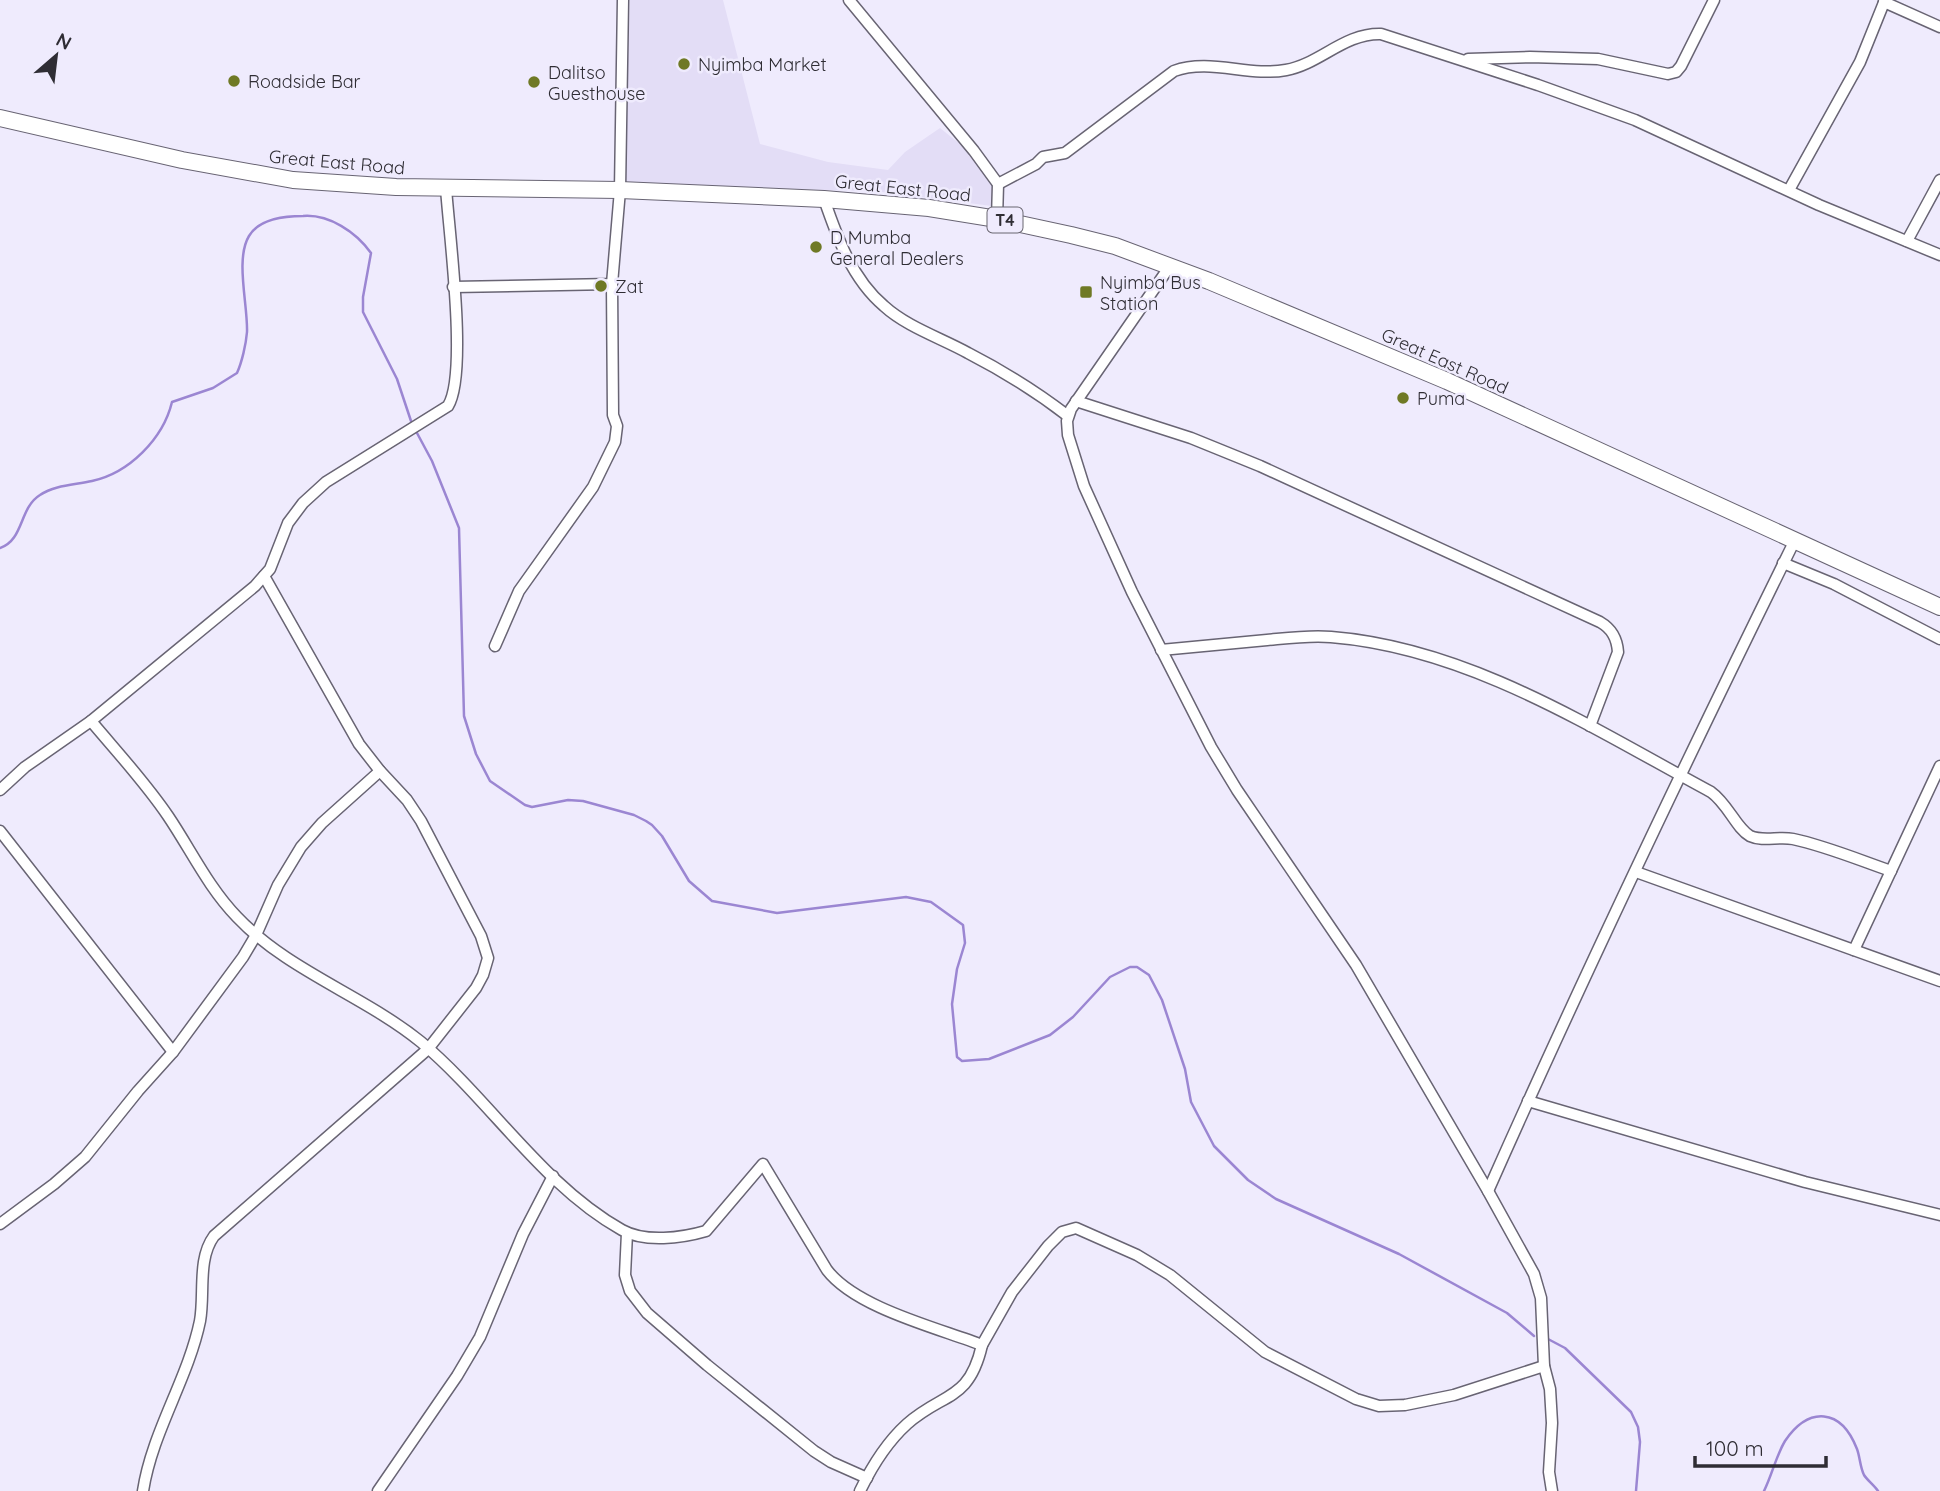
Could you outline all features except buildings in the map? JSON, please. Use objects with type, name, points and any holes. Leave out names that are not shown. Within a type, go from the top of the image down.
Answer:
[{"type":"highway","name":"Great East Road","points":[[0,118],[256,174],[342,184],[620,190],[824,199],[929,208],[998,219],[1115,246],[1209,281],[1447,381],[1940,607]]},
{"type":"street","points":[[495,646],[519,591],[593,487],[615,442],[617,426],[613,415],[612,284],[620,190],[623,0]]},
{"type":"street","points":[[849,0],[974,151],[998,184],[998,219]]},
{"type":"street","points":[[1462,59],[1598,59],[1668,74],[1676,72],[1714,0]]},
{"type":"street","points":[[1789,190],[1860,61],[1885,1],[1940,27]]},
{"type":"street","points":[[998,184],[1036,164],[1043,157],[1065,153],[1179,69],[1191,67],[1288,70],[1346,42],[1371,34],[1381,34],[1462,59],[1635,120],[1940,255]]},
{"type":"street","points":[[1907,241],[1940,180]]},
{"type":"street","points":[[0,790],[24,767],[91,721],[255,586],[280,548],[288,523],[303,503],[326,482],[448,406],[455,388],[458,353],[446,188]]},
{"type":"street","points":[[824,199],[853,268],[883,306],[898,317],[994,367],[1068,416]]},
{"type":"street","points":[[1170,266],[1076,401],[1068,416],[1068,435],[1084,486],[1161,650],[1212,747],[1237,790],[1356,965],[1534,1274],[1541,1298],[1544,1366],[1550,1389],[1552,1423],[1549,1472],[1552,1491]]},
{"type":"street","points":[[453,287],[612,284]]},
{"type":"street","points":[[1076,401],[1191,438],[1260,466],[1536,591],[1608,627],[1617,641],[1618,652],[1590,726]]},
{"type":"street","points":[[1488,1191],[1794,540]]},
{"type":"street","points":[[1783,563],[1834,584],[1940,639]]},
{"type":"street","points":[[143,1491],[152,1455],[200,1321],[205,1255],[209,1243],[234,1218],[428,1049],[476,988],[487,966],[488,951],[415,810],[367,755],[334,702],[264,576]]},
{"type":"street","points":[[1161,650],[1328,636],[1378,642],[1412,651],[1491,678],[1545,701],[1722,800],[1741,829],[1752,836],[1801,840],[1891,872]]},
{"type":"street","points":[[91,721],[153,794],[218,896],[256,935],[283,955],[399,1026],[428,1049],[553,1176],[596,1212],[627,1233],[654,1237],[706,1231],[763,1164],[837,1282],[865,1299],[901,1315],[982,1345]]},
{"type":"street","points":[[1854,950],[1940,766]]},
{"type":"street","points":[[0,1224],[85,1157],[173,1052],[243,957],[278,886],[302,847],[322,823],[380,771]]},
{"type":"street","points":[[0,831],[173,1052]]},
{"type":"street","points":[[1636,872],[1940,981]]},
{"type":"street","points":[[1528,1101],[1805,1182],[1940,1215]]},
{"type":"street","points":[[378,1491],[474,1347],[493,1309],[523,1234],[553,1176]]},
{"type":"street","points":[[860,1491],[880,1454],[907,1424],[956,1394],[966,1384],[974,1371],[982,1345],[1012,1293],[1048,1246],[1062,1232],[1076,1228],[1137,1255],[1170,1275],[1265,1353],[1368,1403],[1405,1405],[1454,1395],[1544,1366]]},
{"type":"street","points":[[627,1233],[625,1275],[630,1291],[646,1313],[707,1366],[814,1451],[867,1478]]},
{"type":"shaded area","name":"Nyimba Market","points":[[630,0],[723,0],[760,144],[828,162],[888,170],[905,152],[940,128],[970,152],[996,183],[992,206],[874,191],[624,186]]},
{"type":"waterway","points":[[0,548],[13,538],[28,508],[40,495],[59,487],[106,477],[119,470],[152,441],[161,429],[172,402],[213,388],[237,373],[247,332],[242,269],[245,246],[253,230],[266,222],[296,216],[322,218],[350,232],[371,253],[363,312],[397,379],[411,421]]},
{"type":"waterway","points":[[417,433],[432,461],[459,528],[464,716],[476,754],[490,781],[532,807],[568,800],[583,801],[646,821],[662,836],[689,881],[712,901],[777,913],[906,897],[931,902],[963,925],[965,943],[957,969],[952,1004],[957,1057],[962,1061],[989,1059],[1050,1035],[1073,1017],[1110,977],[1130,967],[1137,967],[1149,975],[1162,1000],[1185,1069],[1191,1102],[1214,1146],[1248,1180],[1276,1199],[1399,1254],[1507,1313],[1534,1336]]},
{"type":"waterway","points":[[1548,1339],[1565,1348],[1631,1412],[1638,1427],[1640,1442],[1636,1491]]},
{"type":"waterway","points":[[1764,1491],[1785,1441],[1804,1422],[1824,1416],[1834,1419],[1850,1435],[1864,1475],[1878,1491]]},
{"type":"place","name":"Nyimba Market","points":[[684,64]]},
{"type":"place","name":"Roadside Bar","points":[[234,81]]},
{"type":"place","name":"Dalitso Guesthouse","points":[[534,82]]},
{"type":"place","name":"D Mumba General Dealers","points":[[816,247]]},
{"type":"place","name":"Zat","points":[[601,286]]},
{"type":"place","name":"Nyimba Bus Station","points":[[1086,292]]},
{"type":"place","name":"Puma","points":[[1403,398]]}]
